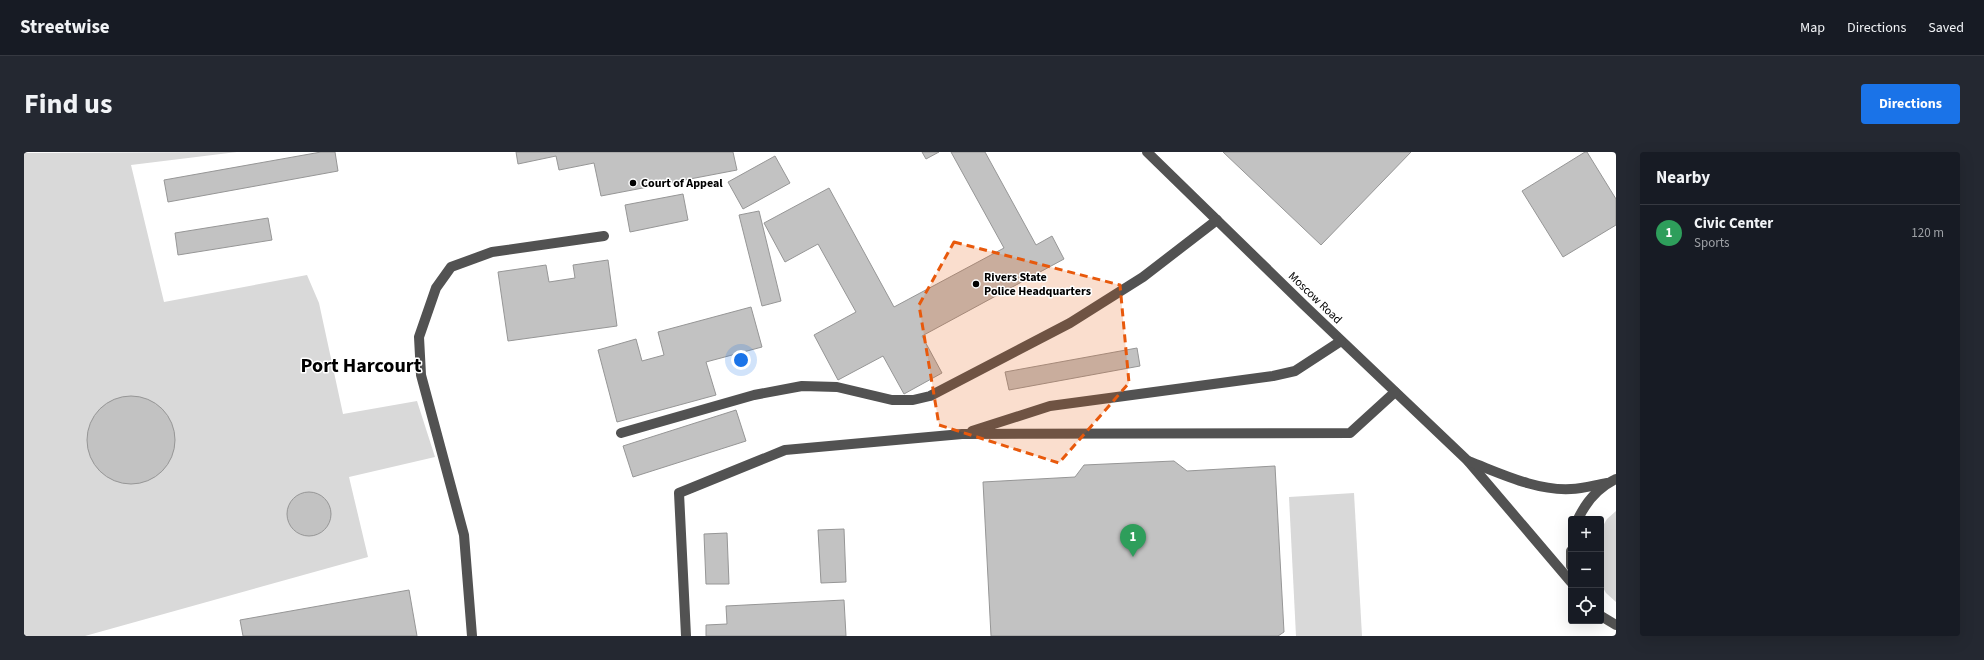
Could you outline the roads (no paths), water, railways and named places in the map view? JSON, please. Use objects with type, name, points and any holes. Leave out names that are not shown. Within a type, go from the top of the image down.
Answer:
[{"type":"street","name":"Moscow Road","points":[[1147,152],[1341,341],[1468,461],[1568,578]]},
{"type":"street","points":[[621,433],[754,395],[802,386],[836,387],[892,400],[913,400],[930,396],[1077,319],[1143,277],[1217,220]]},
{"type":"street","points":[[472,636],[464,535],[421,375],[419,337],[436,288],[451,267],[492,252],[604,236]]},
{"type":"street","points":[[962,434],[1050,406],[1273,376],[1295,371],[1341,341]]},
{"type":"street","points":[[686,636],[679,493],[785,450],[962,434],[1350,433],[1395,392]]},
{"type":"street","name":"Moscow Road","points":[[1468,461],[1517,479],[1551,488],[1571,489],[1612,481]]},
{"type":"street","points":[[1580,516],[1585,505],[1612,481]]},
{"type":"street","points":[[1604,618],[1616,625]]},
{"type":"place","name":"Court of Appeal","points":[[633,183]]},
{"type":"place","name":"Rivers State Police Headquarters","points":[[976,284]]},
{"type":"place","name":"Civic Center","points":[[1133,557]]},
{"type":"district","name":"Port Harcourt","points":[[361,366]]}]
